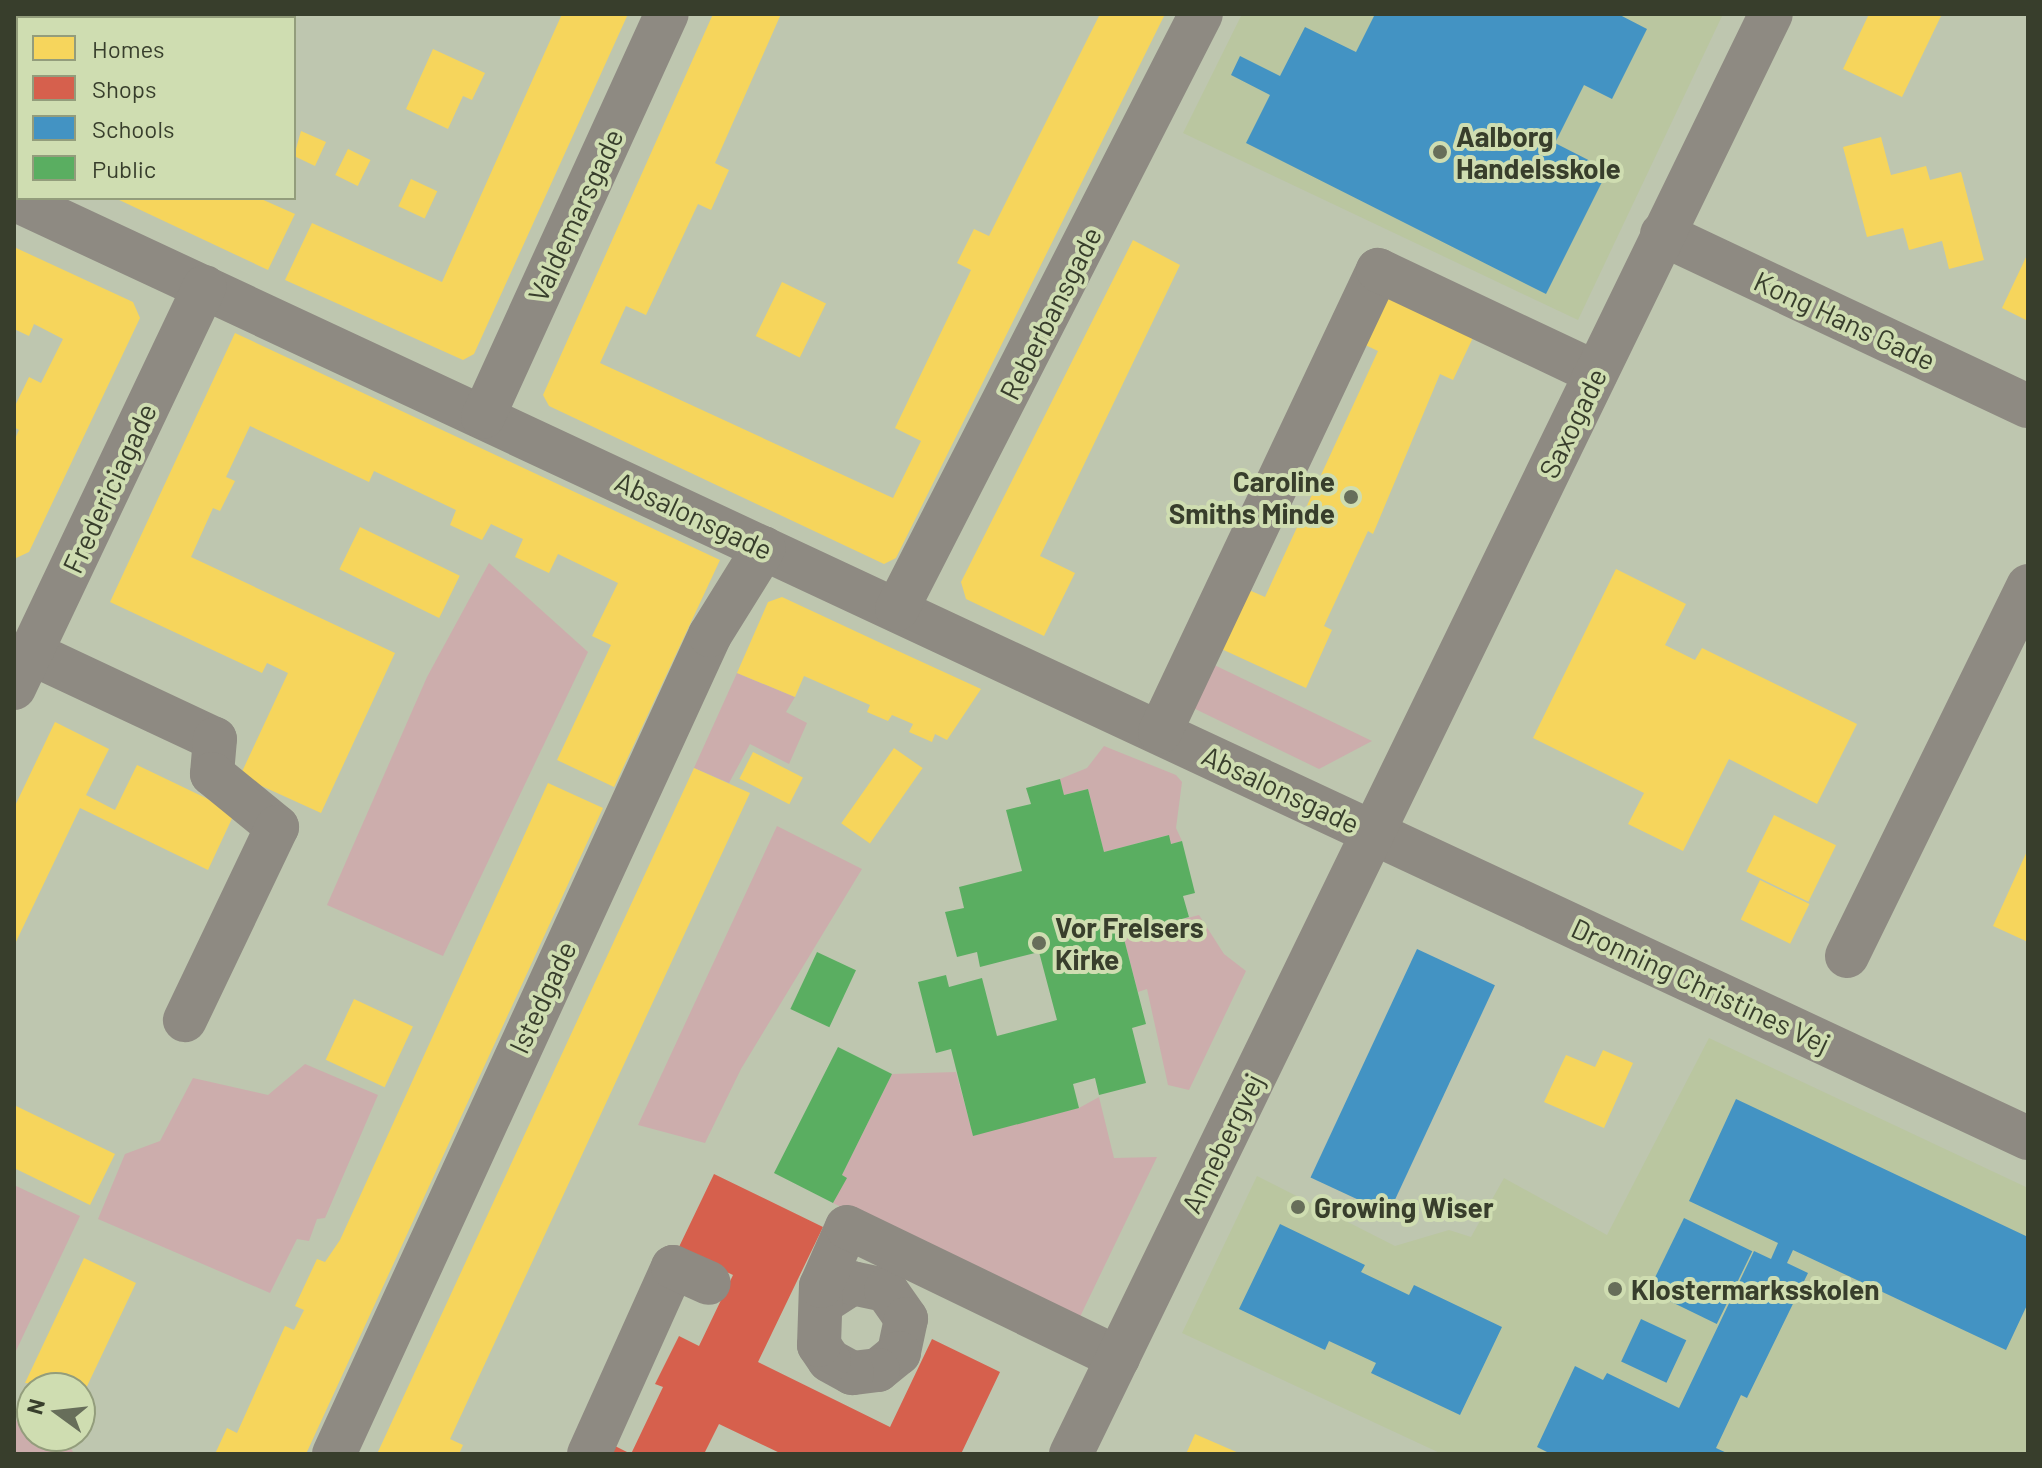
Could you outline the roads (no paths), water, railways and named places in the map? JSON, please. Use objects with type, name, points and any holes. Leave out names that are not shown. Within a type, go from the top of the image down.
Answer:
[{"type":"street","name":"Valdemarsgade","points":[[483,417],[667,14]]},
{"type":"street","name":"Reberbansgade","points":[[897,609],[1201,14]]},
{"type":"street","name":"Saxogade","points":[[1374,833],[1771,14]]},
{"type":"street","name":"Absalonsgade","points":[[16,200],[1374,833]]},
{"type":"street","name":"Kong Hans Gade","points":[[1662,234],[2028,406]]},
{"type":"street","points":[[1160,732],[1378,270],[1596,373]]},
{"type":"street","name":"Fredericiagade","points":[[25,648],[204,287]]},
{"type":"street","name":"Istedgade","points":[[334,1454],[710,635],[764,548]]},
{"type":"street","points":[[1847,956],[2028,586]]},
{"type":"street","points":[[25,648],[215,739],[212,774],[277,827],[185,1020]]},
{"type":"street","name":"Dronning Christines Vej","points":[[1374,833],[2028,1138]]},
{"type":"street","name":"Annebergvej","points":[[1071,1454],[1374,833]]},
{"type":"street","points":[[823,1302],[821,1286],[847,1227],[1118,1358]]},
{"type":"street","points":[[589,1454],[673,1267],[709,1283]]},
{"type":"place","name":"Aalborg Handelsskole","points":[[1440,152]]},
{"type":"place","name":"Caroline Smiths Minde","points":[[1351,497]]},
{"type":"place","name":"Vor Frelsers Kirke","points":[[1039,943]]},
{"type":"place","name":"Growing Wiser","points":[[1298,1207]]},
{"type":"place","name":"Klostermarksskolen","points":[[1615,1289]]}]
